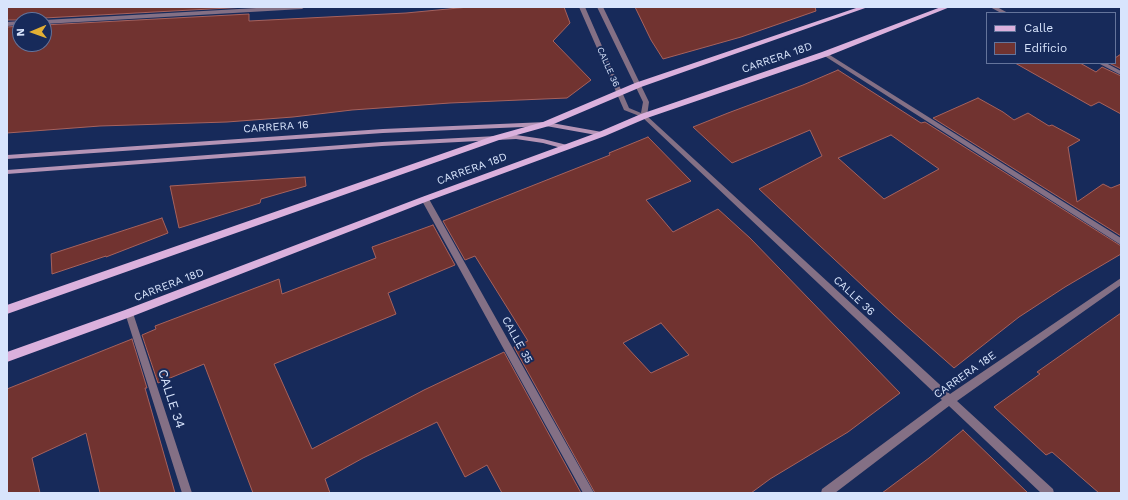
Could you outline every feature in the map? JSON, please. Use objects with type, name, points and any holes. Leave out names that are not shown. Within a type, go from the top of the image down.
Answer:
[{"type":"main road","name":"CARRERA 18D","points":[[7,310],[496,138],[546,124],[638,85],[865,7]]},
{"type":"main road","name":"CARRERA 18D","points":[[7,357],[129,313],[425,199],[602,134],[644,116],[825,54],[947,7]]},
{"type":"street","points":[[52,22],[302,7]]},
{"type":"street","name":"CALLE 36","points":[[582,7],[626,109],[644,116],[1049,493]]},
{"type":"street","name":"CALLE 36","points":[[600,7],[646,102],[644,116]]},
{"type":"street","points":[[993,7],[1003,12]]},
{"type":"street","points":[[825,54],[1121,242]]},
{"type":"street","points":[[1103,64],[1121,73]]},
{"type":"street","name":"CARRERA 16","points":[[7,157],[383,131],[546,124],[602,134]]},
{"type":"street","points":[[7,172],[382,144],[516,137],[543,140],[565,148]]},
{"type":"street","name":"CALLE 35","points":[[425,199],[588,493]]},
{"type":"street","name":"CARRERA 18E","points":[[826,493],[950,400],[1121,281]]},
{"type":"street","name":"CALLE 34","points":[[129,313],[187,493]]},
{"type":"building","points":[[7,7],[247,7],[52,18],[52,12],[12,12],[12,20],[7,20]]},
{"type":"building","points":[[469,7],[564,7],[570,23],[553,41],[591,80],[567,98],[450,103],[352,110],[293,117],[227,122],[100,126],[7,133],[7,27],[12,27],[12,52],[52,52],[52,25],[249,14],[249,21],[406,13]]},
{"type":"building","points":[[635,7],[815,7],[816,11],[741,37],[663,59],[651,40]]},
{"type":"building","points":[[1121,54],[1121,69],[1111,64],[1116,64],[1116,57]]},
{"type":"building","points":[[1017,64],[1082,64],[1096,72],[1102,67],[1121,76],[1121,114],[1099,102],[1091,106]]},
{"type":"building","points":[[838,70],[921,123],[925,122],[1121,246],[1121,254],[1065,287],[1019,317],[954,368],[894,315],[759,189],[822,156],[810,130],[732,163],[693,127]],"holes":[[[891,135],[939,169],[884,199],[838,158]]]},
{"type":"building","points":[[978,98],[1014,120],[1028,113],[1049,126],[1052,125],[1080,140],[1068,147],[1077,202],[1103,184],[1111,188],[1121,184],[1121,236],[933,118]]},
{"type":"building","points":[[648,137],[691,181],[646,200],[673,232],[718,209],[750,238],[900,393],[848,432],[770,479],[751,493],[595,493],[514,347],[528,341],[475,256],[465,260],[443,221],[610,155],[609,153]],"holes":[[[661,323],[689,355],[651,373],[623,343]]]},
{"type":"building","points":[[305,177],[306,186],[261,199],[260,203],[179,228],[170,186]]},
{"type":"building","points":[[162,218],[168,233],[106,257],[52,274],[51,254]]},
{"type":"building","points":[[433,225],[455,265],[388,293],[396,314],[274,364],[312,449],[424,390],[504,352],[581,493],[502,493],[487,465],[465,477],[437,422],[363,458],[325,479],[330,493],[253,493],[204,364],[158,383],[142,335],[156,329],[155,326],[279,279],[282,294],[376,258],[372,247]]},
{"type":"building","points":[[1121,313],[1121,493],[1099,493],[1052,452],[1046,455],[994,407],[1040,374],[1037,372]]},
{"type":"building","points":[[132,339],[147,388],[145,388],[175,493],[100,493],[86,433],[32,458],[40,493],[7,493],[7,389]]},
{"type":"building","points":[[963,430],[1028,493],[882,493],[929,458]]}]
